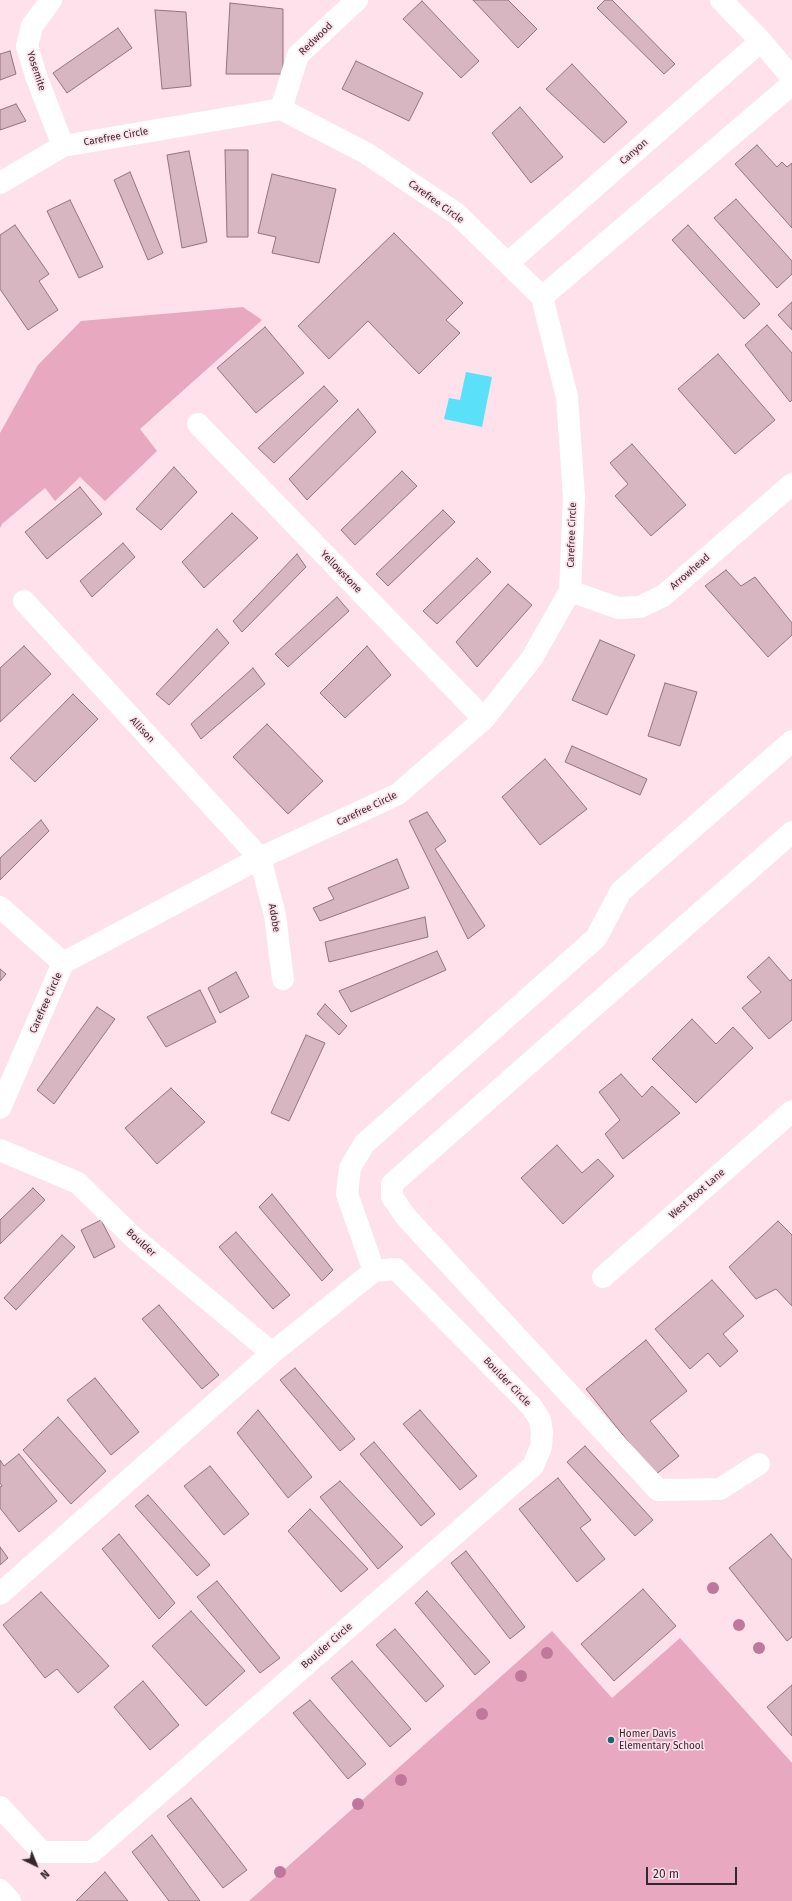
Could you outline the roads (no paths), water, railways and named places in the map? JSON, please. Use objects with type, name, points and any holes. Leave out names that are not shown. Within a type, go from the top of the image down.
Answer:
[{"type":"street","name":"Yosemite","points":[[51,0],[32,26],[27,46],[36,76],[62,146]]},
{"type":"street","name":"Redwood","points":[[281,109],[298,55],[357,0]]},
{"type":"street","points":[[721,0],[761,41],[792,78]]},
{"type":"street","name":"Canyon","points":[[508,263],[761,41]]},
{"type":"street","points":[[542,297],[792,84]]},
{"type":"street","name":"Carefree Circle","points":[[0,182],[62,146],[281,109],[366,153],[457,214],[542,297],[567,398],[574,497],[570,592],[532,658],[484,719],[398,794],[260,858],[63,963],[0,1108]]},
{"type":"street","name":"Yellowstone","points":[[198,424],[484,719]]},
{"type":"street","name":"Arrowhead","points":[[570,592],[618,608],[640,607],[663,596],[792,484]]},
{"type":"street","name":"Allison","points":[[24,601],[260,858]]},
{"type":"street","points":[[0,1594],[272,1353],[374,1271],[347,1194],[350,1168],[364,1144],[596,938],[621,891],[792,741]]},
{"type":"street","points":[[759,1464],[720,1489],[658,1490],[406,1217],[392,1197],[392,1184],[792,832]]},
{"type":"street","name":"Adobe","points":[[260,858],[275,915],[283,979]]},
{"type":"street","points":[[0,907],[63,963]]},
{"type":"street","name":"West Root Lane","points":[[603,1277],[792,1111]]},
{"type":"street","name":"Boulder","points":[[0,1150],[78,1183],[140,1243],[272,1353]]},
{"type":"street","name":"Boulder Circle","points":[[0,1807],[42,1852],[92,1852],[533,1466],[539,1455],[542,1433],[540,1420],[532,1407],[396,1269],[374,1271]]},
{"type":"street","points":[[0,1890],[10,1901]]},
{"type":"water","points":[[466,372],[492,377],[482,427],[444,419],[449,398],[460,400]]},
{"type":"place","name":"Homer Davis Elementary School","points":[[611,1740]]}]
